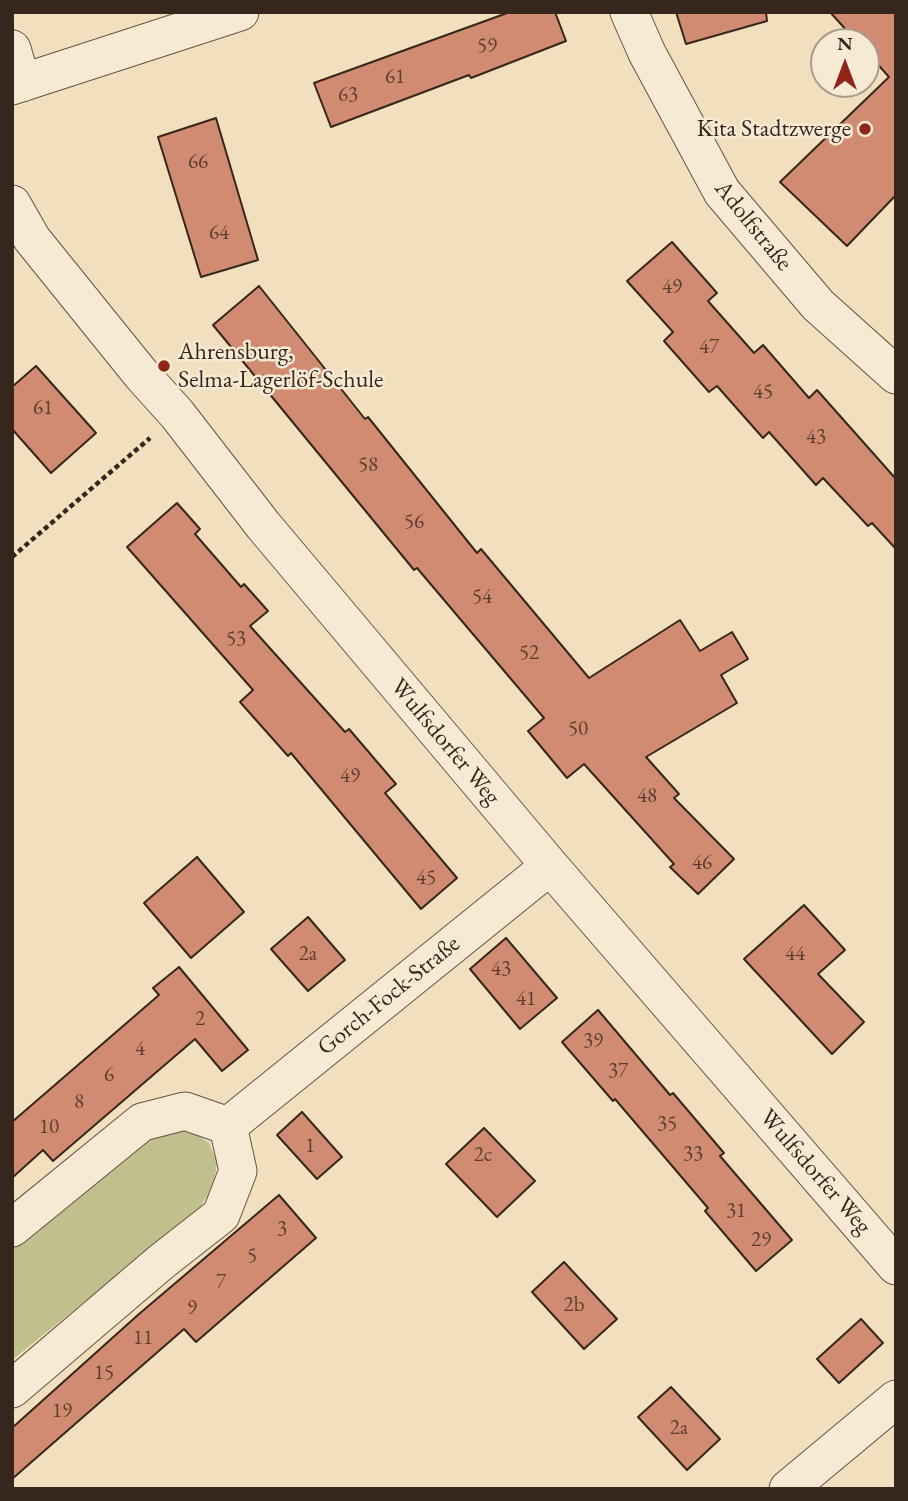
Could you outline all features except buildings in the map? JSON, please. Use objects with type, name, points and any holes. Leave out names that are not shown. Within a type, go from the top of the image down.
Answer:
[{"type":"street","points":[[16,72],[240,12]]},
{"type":"street","name":"Adolfstraße","points":[[629,12],[647,54],[722,192],[818,305],[896,375]]},
{"type":"street","name":"Wulfsdorfer Weg","points":[[12,204],[32,239],[141,374],[177,414],[263,525],[550,866],[896,1266]]},
{"type":"street","name":"Gorch-Fock-Straße","points":[[228,1126],[550,866]]},
{"type":"street","points":[[12,1228],[142,1122],[185,1111],[228,1126],[238,1171],[221,1215],[161,1262],[12,1389]]},
{"type":"street","points":[[788,1489],[896,1399]]},
{"type":"path","points":[[12,556],[177,414]]},
{"type":"green space","points":[[160,1130],[191,1130],[209,1143],[217,1162],[214,1184],[200,1208],[12,1360],[12,1247],[130,1149]]},
{"type":"place","name":"Kita Stadtzwerge","points":[[865,129]]},
{"type":"place","name":"Ahrensburg, Selma-Lagerlöf-Schule","points":[[164,366]]}]
